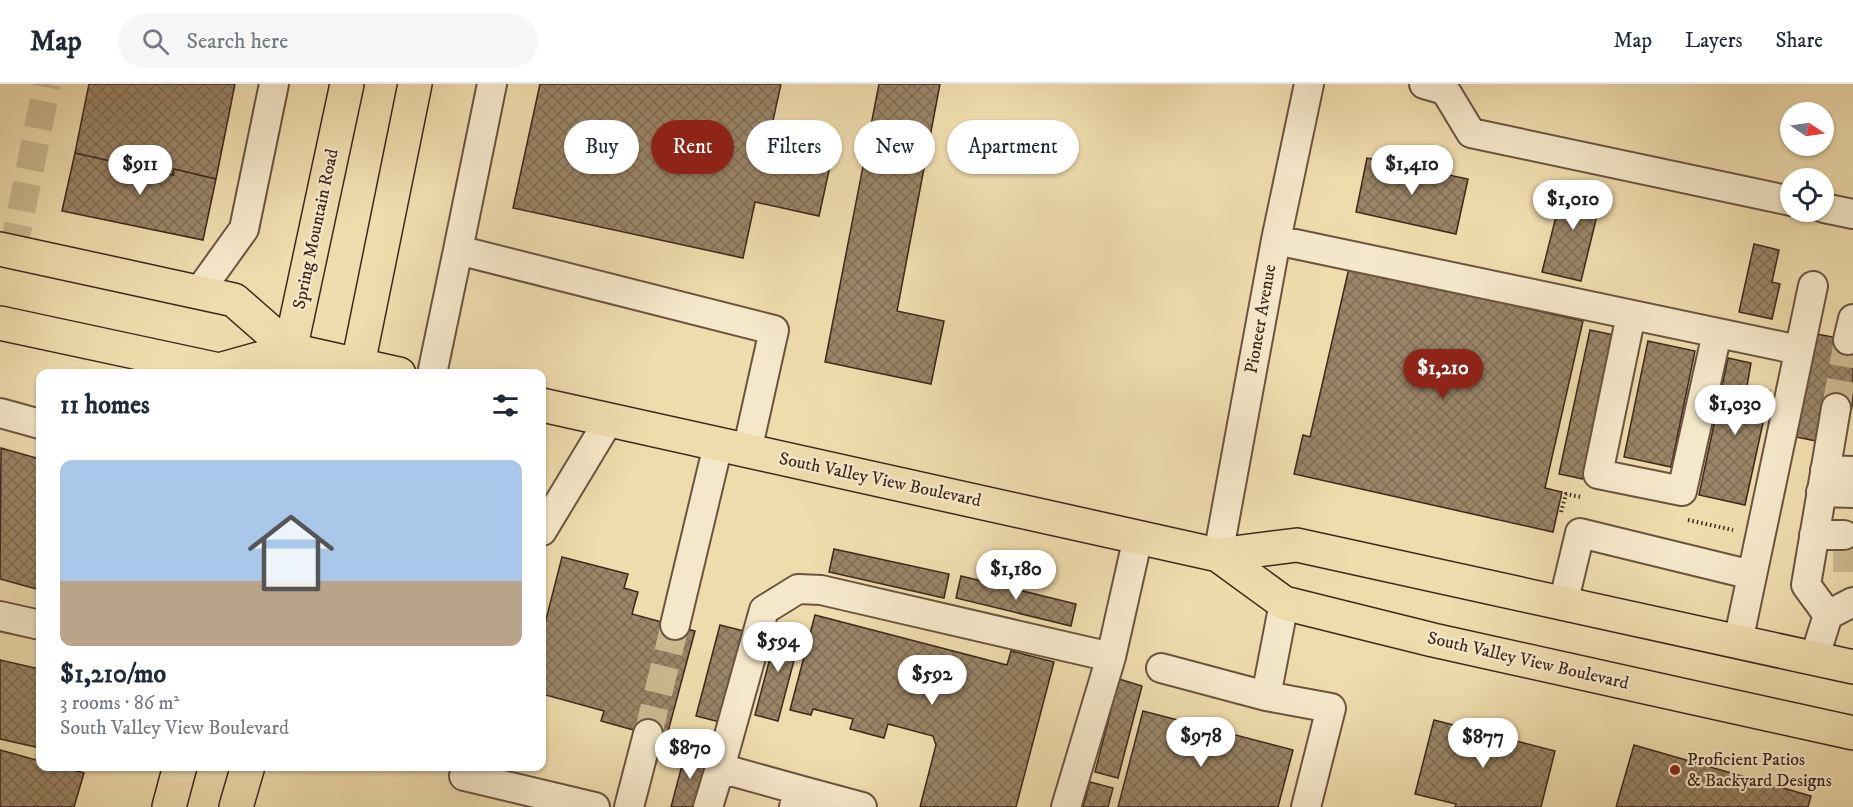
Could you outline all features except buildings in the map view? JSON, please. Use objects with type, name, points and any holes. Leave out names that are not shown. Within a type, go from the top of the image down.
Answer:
[{"type":"main road","name":"Spring Mountain Road","points":[[288,362],[347,84]]},
{"type":"main road","points":[[228,369],[288,362],[357,369],[415,84]]},
{"type":"main road","points":[[0,249],[234,300],[288,362]]},
{"type":"main road","points":[[0,322],[214,369]]},
{"type":"main road","name":"South Valley View Boulevard","points":[[546,406],[1218,555],[1297,545],[1853,667]]},
{"type":"main road","name":"South Valley View Boulevard","points":[[1218,555],[1284,603],[1433,640],[1853,733]]},
{"type":"main road","points":[[169,807],[179,771]]},
{"type":"main road","points":[[236,807],[247,771]]},
{"type":"street","points":[[198,293],[244,229],[274,84]]},
{"type":"street","points":[[433,369],[492,84]]},
{"type":"street","name":"Pioneer Avenue","points":[[1218,555],[1276,240],[1309,84]]},
{"type":"street","points":[[1439,86],[1471,133],[1780,199]]},
{"type":"street","points":[[1834,210],[1853,214]]},
{"type":"street","points":[[1276,240],[1799,350]]},
{"type":"street","points":[[458,250],[774,330],[675,626]]},
{"type":"street","points":[[1738,642],[1813,286]]},
{"type":"street","points":[[1631,315],[1598,474],[1682,491],[1717,333]]},
{"type":"street","points":[[0,413],[36,422]]},
{"type":"street","points":[[546,524],[609,420]]},
{"type":"street","points":[[1828,615],[1806,585],[1825,546],[1823,481],[1840,424]]},
{"type":"street","points":[[1823,481],[1853,471]]},
{"type":"street","points":[[1823,481],[1853,493]]},
{"type":"street","points":[[1563,604],[1580,533],[1752,574]]},
{"type":"street","points":[[1066,807],[1111,657],[1138,537]]},
{"type":"street","points":[[708,807],[764,610],[798,589],[821,590],[1111,657]]},
{"type":"street","points":[[1814,658],[1828,615],[1853,602]]},
{"type":"street","points":[[1266,696],[1284,603]]},
{"type":"street","points":[[0,616],[36,624]]},
{"type":"street","points":[[1161,668],[1266,696],[1331,708],[1306,807]]},
{"type":"street","points":[[629,807],[648,734]]},
{"type":"street","points":[[720,768],[796,799],[862,807]]},
{"type":"street","points":[[466,771],[464,776],[595,807]]},
{"type":"tunnel","points":[[13,252],[47,84]]},
{"type":"tunnel","points":[[1836,408],[1848,340]]},
{"type":"tunnel","points":[[1833,558],[1853,558]]},
{"type":"tunnel","points":[[648,734],[675,625]]},
{"type":"place","name":"Proficient Patios & Backyard Designs","points":[[1675,770]]}]
